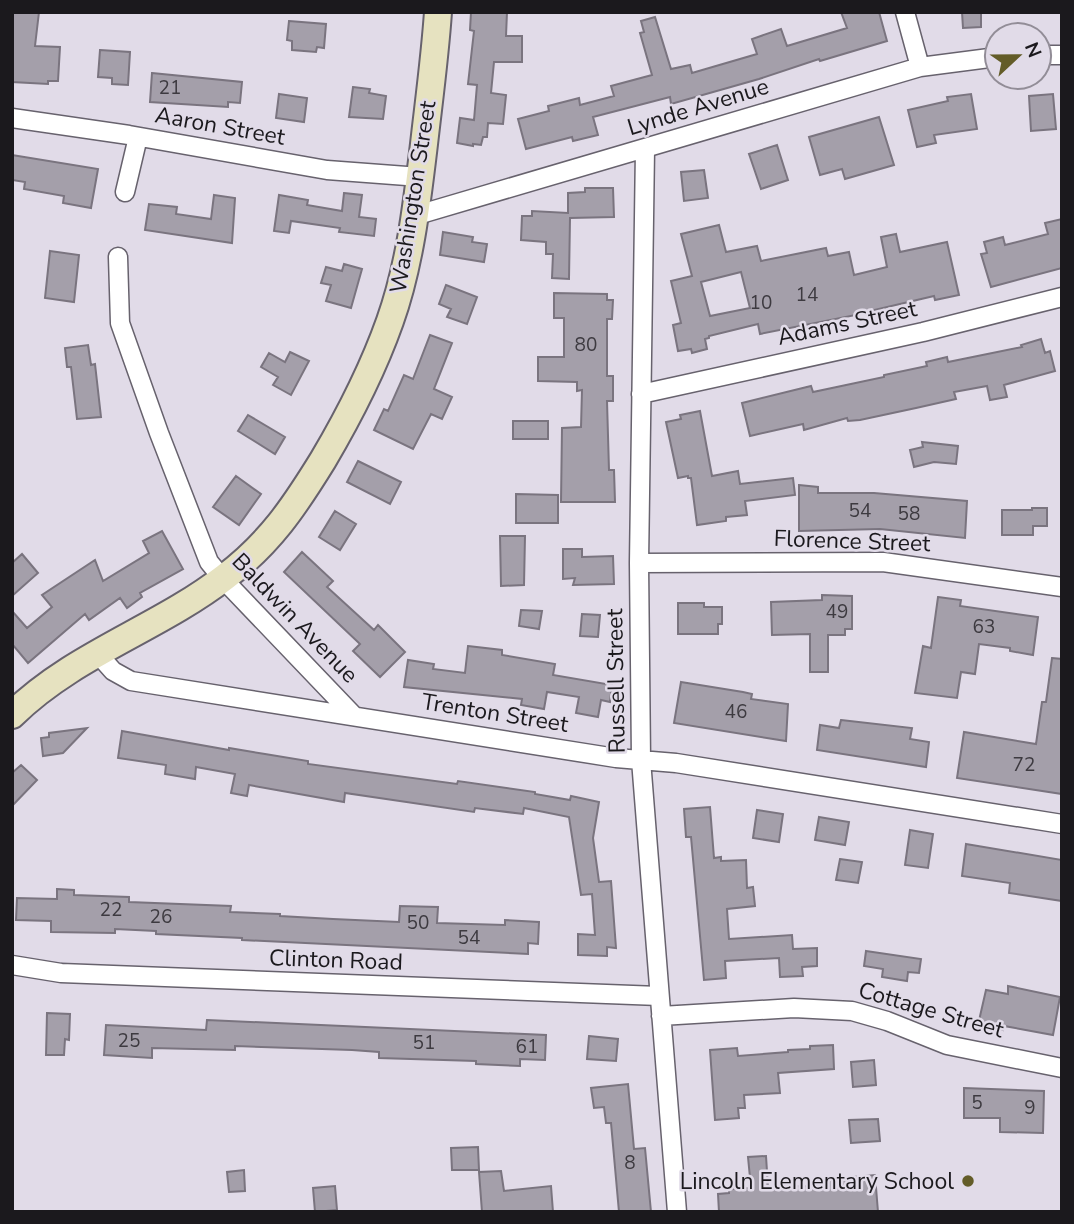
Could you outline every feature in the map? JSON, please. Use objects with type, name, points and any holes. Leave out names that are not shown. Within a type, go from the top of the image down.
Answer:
[{"type":"main road","name":"Washington Street","points":[[12,715],[51,681],[223,579],[259,549],[287,518],[367,377],[391,319],[406,262],[420,177],[438,12]]},
{"type":"street","points":[[905,12],[920,67]]},
{"type":"street","name":"Lynde Avenue","points":[[414,216],[920,67],[983,59]]},
{"type":"street","name":"Aaron Street","points":[[12,118],[327,170],[420,177]]},
{"type":"street","points":[[125,192],[138,137]]},
{"type":"street","name":"Russell Street","points":[[645,149],[639,563],[641,760],[677,1212]]},
{"type":"street","name":"Baldwin Avenue","points":[[118,257],[120,323],[209,562],[354,716]]},
{"type":"street","name":"Adams Street","points":[[641,394],[923,332],[1062,297]]},
{"type":"street","name":"Florence Street","points":[[639,563],[883,562],[1062,587]]},
{"type":"street","name":"Trenton Street","points":[[97,653],[113,671],[131,681],[1062,824]]},
{"type":"street","name":"Clinton Road","points":[[12,965],[61,974],[659,996]]},
{"type":"street","name":"Cottage Street","points":[[661,1016],[794,1008],[839,1010],[887,1021],[947,1045],[1062,1068]]},
{"type":"building","points":[[12,12],[39,12],[35,46],[60,47],[58,81],[48,81],[48,84],[12,82]]},
{"type":"building","points":[[471,12],[507,12],[506,36],[522,36],[522,62],[494,62],[491,93],[506,95],[503,124],[488,123],[487,137],[483,137],[481,145],[473,146],[457,143],[460,118],[474,120],[477,85],[468,84],[474,31],[470,30]]},
{"type":"building","points":[[841,12],[879,12],[887,41],[671,104],[670,97],[593,117],[598,135],[573,141],[572,137],[526,149],[518,119],[549,111],[548,106],[579,98],[580,105],[614,96],[611,86],[652,75],[640,33],[644,32],[641,21],[655,17],[671,69],[690,65],[692,73],[757,54],[752,39],[781,29],[787,46],[847,28]]},
{"type":"building","points":[[962,12],[981,12],[981,27],[963,28]]},
{"type":"building","points":[[289,21],[326,24],[324,48],[317,47],[316,52],[292,50],[292,41],[287,40]]},
{"type":"building","points":[[100,50],[130,52],[128,85],[112,84],[112,78],[98,77]]},
{"type":"building","points":[[152,73],[242,82],[240,103],[228,102],[228,107],[150,102]]},
{"type":"building","points":[[353,87],[370,89],[369,93],[386,96],[383,119],[349,117]]},
{"type":"building","points":[[279,94],[307,98],[304,122],[276,118]]},
{"type":"building","points":[[971,94],[977,129],[934,135],[936,143],[917,147],[908,110],[948,101],[947,97]]},
{"type":"building","points":[[1053,94],[1056,129],[1031,131],[1029,96]]},
{"type":"building","points":[[879,117],[894,165],[845,179],[842,169],[820,175],[809,137]]},
{"type":"building","points":[[777,145],[788,180],[761,189],[749,154]]},
{"type":"building","points":[[12,155],[98,169],[91,208],[63,203],[64,196],[24,189],[25,182],[12,180]]},
{"type":"building","points":[[704,170],[708,198],[684,201],[681,172]]},
{"type":"building","points":[[585,188],[613,188],[614,217],[570,218],[569,279],[552,278],[553,254],[546,254],[546,242],[521,240],[522,216],[532,216],[532,211],[568,213],[568,193],[585,192]]},
{"type":"building","points":[[344,193],[362,195],[359,217],[376,219],[374,236],[339,232],[340,228],[291,221],[289,233],[274,231],[279,195],[308,200],[307,205],[342,211]]},
{"type":"building","points":[[214,195],[235,198],[232,243],[145,230],[149,204],[177,207],[176,214],[211,219]]},
{"type":"building","points":[[1062,219],[1062,268],[991,287],[981,254],[987,253],[984,242],[1003,237],[1005,245],[1048,234],[1045,223]]},
{"type":"building","points":[[719,225],[726,252],[757,246],[761,261],[826,248],[828,256],[849,252],[854,275],[887,267],[881,237],[896,234],[900,252],[947,242],[959,295],[935,300],[934,296],[871,312],[760,334],[758,324],[709,336],[705,339],[707,349],[692,353],[691,349],[678,351],[673,325],[681,323],[671,281],[692,276],[681,234]],"holes":[[[741,272],[750,308],[710,316],[701,282]]]},
{"type":"building","points":[[443,232],[473,237],[472,242],[487,244],[484,262],[440,255]]},
{"type":"building","points":[[50,251],[79,255],[74,302],[45,298]]},
{"type":"building","points":[[344,264],[362,269],[351,308],[326,301],[331,285],[321,283],[326,267],[342,271]]},
{"type":"building","points":[[446,285],[477,297],[467,324],[447,317],[451,309],[439,304]]},
{"type":"building","points":[[554,293],[607,294],[607,300],[613,300],[612,319],[607,319],[607,376],[613,376],[613,401],[607,401],[609,470],[614,470],[615,502],[561,502],[562,428],[581,427],[582,390],[577,391],[577,382],[538,381],[538,357],[564,357],[564,318],[554,318]]},
{"type":"building","points":[[430,335],[452,343],[434,389],[452,397],[442,419],[431,414],[413,449],[374,430],[384,409],[388,411],[404,375],[413,379]]},
{"type":"building","points":[[1041,339],[1045,353],[1050,351],[1055,371],[1004,385],[1007,397],[990,400],[987,386],[954,392],[956,399],[860,420],[848,421],[847,418],[804,430],[803,424],[750,436],[742,403],[811,386],[813,392],[884,377],[927,366],[926,362],[947,357],[948,362],[1022,347],[1021,345]]},
{"type":"building","points":[[88,345],[91,365],[95,364],[101,417],[77,419],[71,367],[67,367],[65,348]]},
{"type":"building","points":[[290,352],[309,361],[291,395],[273,385],[278,377],[261,367],[269,353],[285,362]]},
{"type":"building","points":[[700,411],[712,476],[738,471],[740,484],[793,478],[795,495],[745,501],[747,515],[726,517],[726,521],[697,525],[691,478],[678,478],[666,422],[681,419],[680,415]]},
{"type":"building","points":[[248,415],[285,437],[275,454],[238,431]]},
{"type":"building","points":[[513,421],[548,421],[548,439],[513,439]]},
{"type":"building","points":[[922,442],[958,446],[956,464],[934,462],[914,467],[910,450],[923,447]]},
{"type":"building","points":[[358,461],[401,482],[390,504],[347,482]]},
{"type":"building","points":[[236,476],[261,494],[239,525],[213,507]]},
{"type":"building","points":[[799,485],[818,487],[818,493],[874,493],[967,501],[965,538],[880,529],[799,531]]},
{"type":"building","points":[[516,494],[558,495],[558,523],[516,523]]},
{"type":"building","points":[[1047,508],[1047,526],[1033,526],[1033,535],[1002,535],[1002,510]]},
{"type":"building","points":[[335,511],[356,524],[340,550],[319,537]]},
{"type":"building","points":[[162,531],[183,569],[140,593],[142,597],[127,608],[120,598],[89,620],[85,614],[28,663],[12,644],[12,611],[27,628],[52,607],[42,595],[95,560],[103,581],[149,553],[143,541]]},
{"type":"building","points":[[500,536],[525,536],[524,585],[501,586]]},
{"type":"building","points":[[563,549],[582,549],[582,557],[613,556],[614,584],[573,585],[575,578],[563,579]]},
{"type":"building","points":[[302,552],[333,581],[327,587],[374,630],[378,625],[405,652],[380,677],[353,651],[360,644],[284,572]]},
{"type":"building","points":[[22,554],[38,573],[12,596],[12,563]]},
{"type":"building","points":[[822,595],[852,596],[852,629],[845,629],[845,635],[828,635],[828,672],[810,672],[810,634],[772,635],[771,602],[822,600]]},
{"type":"building","points":[[938,597],[961,600],[960,606],[1038,617],[1033,655],[1010,651],[1010,648],[979,644],[975,674],[961,672],[957,698],[915,693],[923,646],[931,648]]},
{"type":"building","points":[[678,603],[704,603],[704,607],[722,607],[722,624],[718,624],[718,634],[678,634]]},
{"type":"building","points":[[521,610],[542,611],[539,629],[519,626]]},
{"type":"building","points":[[582,614],[600,615],[598,637],[580,636]]},
{"type":"building","points":[[468,646],[502,650],[502,655],[555,664],[553,675],[612,685],[610,702],[601,700],[598,717],[576,713],[579,697],[547,692],[544,709],[521,705],[522,699],[404,687],[408,660],[434,664],[433,669],[465,673]]},
{"type":"building","points":[[1052,658],[1062,659],[1062,794],[957,778],[964,732],[1036,744],[1042,702],[1046,702]]},
{"type":"building","points":[[681,682],[743,692],[752,694],[751,699],[788,704],[786,741],[674,723]]},
{"type":"building","points":[[841,720],[912,728],[910,739],[929,742],[926,767],[817,750],[820,725],[839,728]]},
{"type":"building","points":[[87,728],[63,753],[43,756],[41,738],[49,737],[49,733]]},
{"type":"building","points":[[122,731],[308,761],[308,764],[457,784],[458,781],[570,800],[571,796],[599,802],[593,838],[599,882],[611,881],[616,948],[607,947],[607,956],[578,955],[578,934],[595,935],[592,894],[581,895],[569,817],[524,808],[523,814],[475,808],[474,812],[345,793],[344,802],[249,785],[247,796],[231,793],[235,774],[196,767],[195,779],[165,774],[166,765],[118,758]]},
{"type":"building","points":[[21,765],[37,780],[12,806],[12,773]]},
{"type":"building","points":[[710,807],[714,858],[721,857],[721,861],[746,860],[747,888],[753,887],[755,906],[727,909],[729,939],[792,935],[793,949],[817,948],[817,966],[802,967],[803,976],[780,977],[779,958],[725,961],[726,978],[704,980],[691,837],[686,837],[684,809]]},
{"type":"building","points":[[757,810],[783,814],[779,842],[753,838]]},
{"type":"building","points":[[819,817],[849,822],[845,845],[815,840]]},
{"type":"building","points":[[910,830],[933,834],[928,868],[905,865]]},
{"type":"building","points":[[966,844],[1062,860],[1062,901],[1009,893],[1010,883],[962,876]]},
{"type":"building","points":[[840,859],[862,862],[858,883],[836,880]]},
{"type":"building","points":[[57,889],[74,890],[74,895],[129,897],[129,902],[231,906],[230,912],[333,919],[399,922],[400,906],[438,907],[437,923],[505,925],[505,920],[539,922],[538,944],[528,943],[528,954],[242,940],[115,929],[115,933],[51,932],[51,921],[16,920],[17,898],[57,899]]},
{"type":"building","points":[[866,951],[921,959],[919,973],[908,972],[907,981],[882,977],[883,969],[864,966]]},
{"type":"building","points":[[1008,986],[1060,997],[1053,1035],[1004,1026],[1003,1030],[978,1025],[986,990],[1008,994]]},
{"type":"building","points":[[47,1013],[70,1014],[69,1040],[65,1039],[64,1055],[46,1055]]},
{"type":"building","points":[[207,1020],[546,1035],[545,1060],[520,1059],[520,1066],[476,1064],[476,1061],[379,1058],[379,1052],[352,1050],[235,1046],[235,1050],[152,1048],[152,1058],[104,1055],[106,1025],[206,1030]]},
{"type":"building","points":[[589,1036],[618,1039],[616,1061],[587,1059]]},
{"type":"building","points":[[833,1045],[834,1069],[778,1073],[780,1093],[744,1095],[745,1108],[738,1108],[739,1118],[715,1120],[710,1050],[737,1048],[738,1056]]},
{"type":"building","points":[[874,1060],[876,1085],[853,1087],[851,1062]]},
{"type":"building","points":[[628,1084],[634,1149],[645,1148],[651,1212],[619,1212],[611,1123],[606,1123],[604,1107],[594,1108],[591,1088]]},
{"type":"building","points":[[964,1088],[1044,1091],[1043,1133],[1000,1132],[1000,1118],[964,1118]]},
{"type":"building","points":[[878,1119],[880,1141],[851,1143],[849,1120]]},
{"type":"building","points":[[478,1147],[479,1170],[452,1170],[451,1148]]},
{"type":"building","points":[[766,1156],[768,1187],[808,1186],[807,1181],[875,1175],[878,1212],[719,1212],[718,1194],[729,1193],[729,1189],[751,1188],[748,1157]]},
{"type":"building","points":[[244,1170],[245,1191],[229,1192],[227,1172]]},
{"type":"building","points":[[501,1171],[504,1191],[551,1186],[553,1212],[482,1212],[479,1172]]},
{"type":"building","points":[[335,1186],[337,1210],[315,1212],[313,1188]]},
{"type":"place","name":"Lincoln Elementary School","points":[[968,1181]]}]
